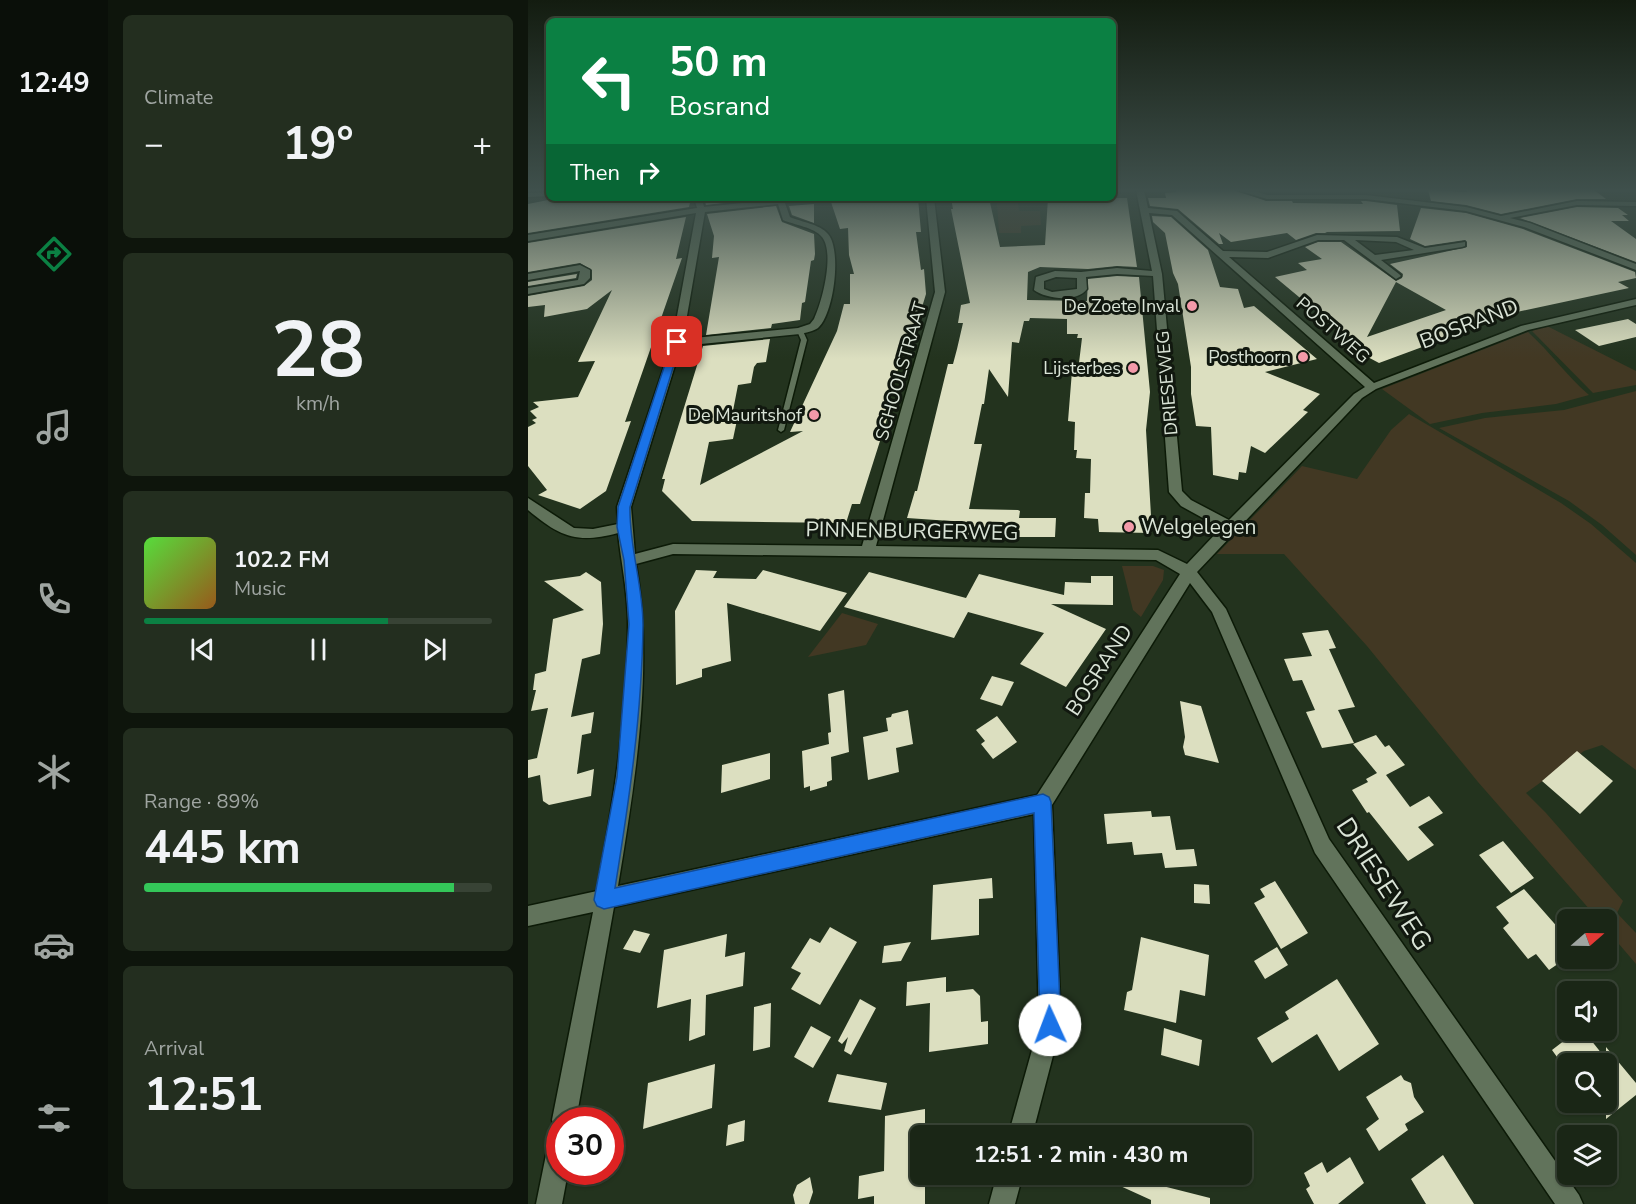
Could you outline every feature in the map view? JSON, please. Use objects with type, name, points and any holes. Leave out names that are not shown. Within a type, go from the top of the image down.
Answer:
[{"type":"street","points":[[566,1107],[625,777],[636,624],[630,560],[623,527],[627,490],[677,342],[693,246]]},
{"type":"street","points":[[677,342],[800,331],[814,326],[822,312],[831,267],[830,246]]},
{"type":"street","name":"SCHOOLSTRAAT","points":[[868,551],[940,292],[935,246]]},
{"type":"street","name":"DRIESEWEG","points":[[1152,246],[1157,274],[1176,492],[1186,503],[1230,527]]},
{"type":"street","name":"POSTWEG","points":[[1211,246],[1372,387]]},
{"type":"street","points":[[1220,254],[1268,255],[1293,246]]},
{"type":"street","points":[[1358,246],[1396,276]]},
{"type":"street","points":[[1413,246],[1425,251]]},
{"type":"street","points":[[1373,258],[1450,246]]},
{"type":"street","points":[[1581,246],[1636,267]]},
{"type":"street","points":[[528,277],[576,269],[585,270],[585,278],[581,282],[528,291]]},
{"type":"street","points":[[1081,275],[1118,271],[1157,274]]},
{"type":"street","name":"BOSRAND","points":[[1043,802],[1189,572],[1358,396],[1372,387],[1525,328],[1636,302]]},
{"type":"street","points":[[528,503],[553,525],[576,535],[586,536],[623,527]]},
{"type":"street","name":"PINNENBURGERWEG","points":[[630,560],[673,549],[1158,555],[1189,572]]},
{"type":"street","name":"DRIESEWEG","points":[[1189,572],[1218,609],[1322,846],[1570,1204]]},
{"type":"street","points":[[528,916],[1043,802],[1050,1025],[1023,1125]]},
{"type":"street","points":[[549,1204],[553,1185]]},
{"type":"street","points":[[1002,1204],[1007,1185]]},
{"type":"lane","points":[[781,430],[804,340],[800,331]]},
{"type":"shaded area","points":[[1547,326],[1636,371],[1636,385],[1593,393],[1532,331]]},
{"type":"shaded area","points":[[1528,332],[1589,395],[1556,404],[1482,413],[1430,424],[1382,389]]},
{"type":"shaded area","points":[[1636,391],[1636,555],[1602,525],[1569,501],[1439,428],[1485,418],[1564,410]]},
{"type":"shaded area","points":[[1409,414],[1561,503],[1591,524],[1636,563],[1636,770],[1602,745],[1584,751],[1526,793],[1623,901],[1617,913],[1617,909],[1589,909],[1478,782],[1367,646],[1284,554],[1217,554],[1302,466],[1357,479],[1391,430]]},
{"type":"shaded area","points":[[1122,566],[1153,566],[1164,570],[1163,580],[1141,617],[1133,610]]},
{"type":"shaded area","points":[[842,613],[878,624],[866,645],[808,657]]},
{"type":"shaded area","points":[[1617,913],[1636,933],[1636,964],[1617,942]]},
{"type":"building","points":[[528,246],[679,246],[676,259],[682,258],[625,422],[631,421],[606,491],[580,509],[538,495],[547,490],[528,466],[528,427],[536,423],[532,420],[537,418],[530,411],[539,407],[533,402],[578,397],[595,361],[578,362],[612,290],[587,309],[544,317],[545,305],[528,307],[528,296],[584,286],[592,280],[592,270],[580,263],[528,272]]},
{"type":"building","points":[[713,246],[815,246],[814,260],[811,261],[800,320],[772,324],[771,328],[706,335],[719,257],[712,258]]},
{"type":"building","points":[[849,246],[918,246],[921,270],[924,269],[926,294],[916,327],[912,327],[888,400],[893,400],[860,504],[852,504],[846,523],[692,521],[662,491],[665,479],[662,479],[703,346],[770,339],[766,362],[757,363],[754,367],[751,383],[738,385],[731,421],[737,420],[733,439],[709,442],[700,485],[803,431],[790,432],[837,331],[844,304],[850,304],[850,274],[854,274]]},
{"type":"building","points":[[959,246],[1134,246],[1137,267],[1117,266],[1088,269],[1040,267],[1028,272],[1027,300],[1087,301],[1088,279],[1117,276],[1139,277],[1150,392],[1146,430],[1152,533],[1099,532],[1098,519],[1084,518],[1085,493],[1090,493],[1091,459],[1076,458],[1075,422],[1068,421],[1072,371],[1078,371],[1082,338],[1077,338],[1078,334],[1067,334],[1067,319],[1030,318],[1029,321],[1024,321],[1019,343],[1012,342],[1008,397],[989,369],[984,404],[982,404],[974,444],[982,444],[969,509],[1018,510],[1020,511],[1019,518],[1056,518],[1055,537],[1016,537],[1017,530],[983,530],[982,534],[963,535],[965,522],[907,518],[915,491],[917,491],[948,364],[953,364],[957,349],[963,323],[958,323],[961,305],[970,303]]},
{"type":"building","points":[[1168,246],[1204,246],[1208,250],[1220,287],[1238,289],[1244,308],[1254,306],[1317,359],[1265,372],[1320,394],[1303,410],[1308,412],[1265,453],[1251,446],[1246,473],[1239,472],[1238,480],[1213,475],[1211,427],[1196,426],[1191,394],[1191,367],[1178,284],[1173,273]]},
{"type":"building","points":[[1307,246],[1347,246],[1396,281],[1402,278],[1403,274],[1390,264],[1467,247],[1568,246],[1635,272],[1636,278],[1618,282],[1629,288],[1512,313],[1445,332],[1452,336],[1379,363],[1349,343],[1353,342],[1275,277],[1307,270],[1298,263],[1322,259],[1305,247]],"holes":[[[1396,282],[1446,310],[1367,337]]]},
{"type":"building","points":[[1594,246],[1636,246],[1636,262]]},
{"type":"building","points":[[577,274],[576,278],[528,286],[528,282]]},
{"type":"building","points":[[1628,319],[1636,324],[1636,337],[1599,346],[1575,330]]},
{"type":"building","points":[[696,570],[717,571],[713,578],[756,579],[763,570],[847,593],[820,631],[727,603],[731,661],[702,669],[702,677],[676,685],[675,611]]},
{"type":"building","points":[[586,572],[601,582],[603,624],[600,654],[582,659],[571,717],[594,712],[591,733],[582,735],[577,774],[594,769],[591,796],[549,805],[543,801],[540,775],[528,778],[528,760],[537,758],[548,708],[531,711],[536,690],[533,690],[535,674],[546,671],[553,619],[584,610],[544,581],[580,576]]},
{"type":"building","points":[[869,572],[966,598],[979,574],[1064,595],[1065,582],[1091,583],[1091,576],[1113,576],[1113,605],[1051,604],[1106,629],[1066,687],[1020,664],[1044,633],[968,612],[954,638],[844,607]]},
{"type":"building","points":[[1328,630],[1336,648],[1329,649],[1355,707],[1338,710],[1354,743],[1322,748],[1306,712],[1315,710],[1302,680],[1293,681],[1284,659],[1312,656],[1302,633]]},
{"type":"building","points":[[992,676],[1014,682],[1002,706],[980,699]]},
{"type":"building","points":[[844,690],[849,752],[831,757],[832,780],[827,782],[827,786],[810,791],[810,786],[804,788],[802,751],[829,744],[828,733],[831,732],[828,694]]},
{"type":"building","points":[[1180,701],[1201,706],[1219,763],[1185,755]]},
{"type":"building","points":[[908,710],[913,744],[896,748],[899,772],[868,780],[863,737],[888,731],[886,718]]},
{"type":"building","points":[[997,716],[1017,742],[993,759],[981,744],[985,741],[976,730]]},
{"type":"building","points":[[1376,735],[1385,747],[1389,745],[1405,765],[1386,775],[1410,807],[1429,796],[1443,813],[1418,827],[1434,845],[1408,861],[1369,812],[1367,813],[1352,790],[1368,782],[1366,779],[1377,773],[1353,744]]},
{"type":"building","points":[[1577,751],[1613,781],[1580,814],[1542,781]]},
{"type":"building","points":[[770,753],[770,779],[721,793],[722,765]]},
{"type":"building","points":[[1151,811],[1152,817],[1170,816],[1176,850],[1194,849],[1197,866],[1165,868],[1162,853],[1134,855],[1132,842],[1107,844],[1104,814]]},
{"type":"building","points":[[1503,841],[1534,878],[1511,893],[1479,855]]},
{"type":"building","points":[[992,878],[993,898],[979,899],[979,935],[931,940],[933,885]]},
{"type":"building","points":[[1275,881],[1308,933],[1281,949],[1254,903],[1265,897],[1260,889]]},
{"type":"building","points":[[1194,884],[1209,885],[1210,904],[1194,903]]},
{"type":"building","points":[[1524,889],[1557,926],[1557,965],[1549,970],[1536,954],[1528,959],[1503,928],[1509,923],[1496,907]]},
{"type":"building","points":[[830,927],[857,942],[820,1005],[791,989],[801,973],[791,968],[810,938],[820,943]]},
{"type":"building","points":[[634,930],[650,934],[640,953],[623,949]]},
{"type":"building","points":[[727,934],[725,957],[745,952],[743,986],[706,995],[705,1035],[689,1041],[691,999],[657,1008],[664,950]]},
{"type":"building","points":[[1141,937],[1209,955],[1205,996],[1180,990],[1176,1023],[1124,1010],[1127,992],[1132,990]]},
{"type":"building","points":[[911,942],[901,961],[882,963],[884,946]]},
{"type":"building","points":[[1277,947],[1288,965],[1265,979],[1254,961]]},
{"type":"building","points":[[946,977],[946,992],[973,989],[980,996],[981,1022],[988,1021],[988,1044],[929,1052],[930,1003],[906,1006],[907,982]]},
{"type":"building","points":[[1337,979],[1379,1044],[1339,1071],[1317,1034],[1272,1063],[1257,1038],[1289,1019],[1285,1012]]},
{"type":"building","points":[[860,999],[876,1008],[851,1055],[844,1051],[848,1037],[842,1044],[838,1041]]},
{"type":"building","points":[[771,1003],[770,1047],[753,1051],[754,1007]]},
{"type":"building","points":[[811,1026],[831,1037],[813,1068],[794,1057]]},
{"type":"building","points":[[1164,1028],[1202,1040],[1199,1066],[1161,1055]]},
{"type":"building","points":[[1564,1041],[1592,1041],[1601,1053],[1557,1053],[1557,1057],[1552,1050]]},
{"type":"building","points":[[1617,1060],[1636,1083],[1636,1095],[1617,1110]]},
{"type":"building","points":[[715,1064],[712,1108],[643,1129],[648,1083]]},
{"type":"building","points":[[837,1074],[887,1083],[881,1110],[828,1102]]},
{"type":"building","points":[[1401,1075],[1404,1080],[1411,1083],[1414,1097],[1424,1112],[1405,1124],[1408,1130],[1379,1151],[1366,1129],[1379,1119],[1366,1097]]},
{"type":"building","points":[[925,1109],[925,1125],[910,1125],[910,1185],[925,1185],[925,1204],[874,1204],[874,1196],[858,1199],[859,1176],[884,1171],[885,1116]]},
{"type":"building","points":[[745,1120],[744,1141],[726,1146],[728,1125]]},
{"type":"building","points":[[1443,1155],[1474,1204],[1426,1204],[1411,1179]]},
{"type":"building","points":[[1350,1157],[1364,1183],[1338,1204],[1314,1204],[1306,1189],[1310,1186],[1304,1173],[1322,1162],[1327,1173]]},
{"type":"building","points":[[810,1177],[813,1192],[809,1204],[795,1204],[793,1195],[797,1185]]},
{"type":"building","points":[[1118,1185],[1159,1185],[1210,1198],[1210,1204],[1151,1204],[1151,1200]]},
{"type":"place","name":"De Zoete Inval","points":[[1192,306]]},
{"type":"place","name":"Posthoorn","points":[[1303,357]]},
{"type":"place","name":"Lijsterbes","points":[[1133,368]]},
{"type":"place","name":"De Mauritshof","points":[[814,415]]},
{"type":"place","name":"Welgelegen","points":[[1129,527]]},
{"type":"route","points":[[677,342],[627,490],[624,507],[623,527],[630,560],[636,624],[625,777],[604,900],[1043,802],[1050,1025]]}]
